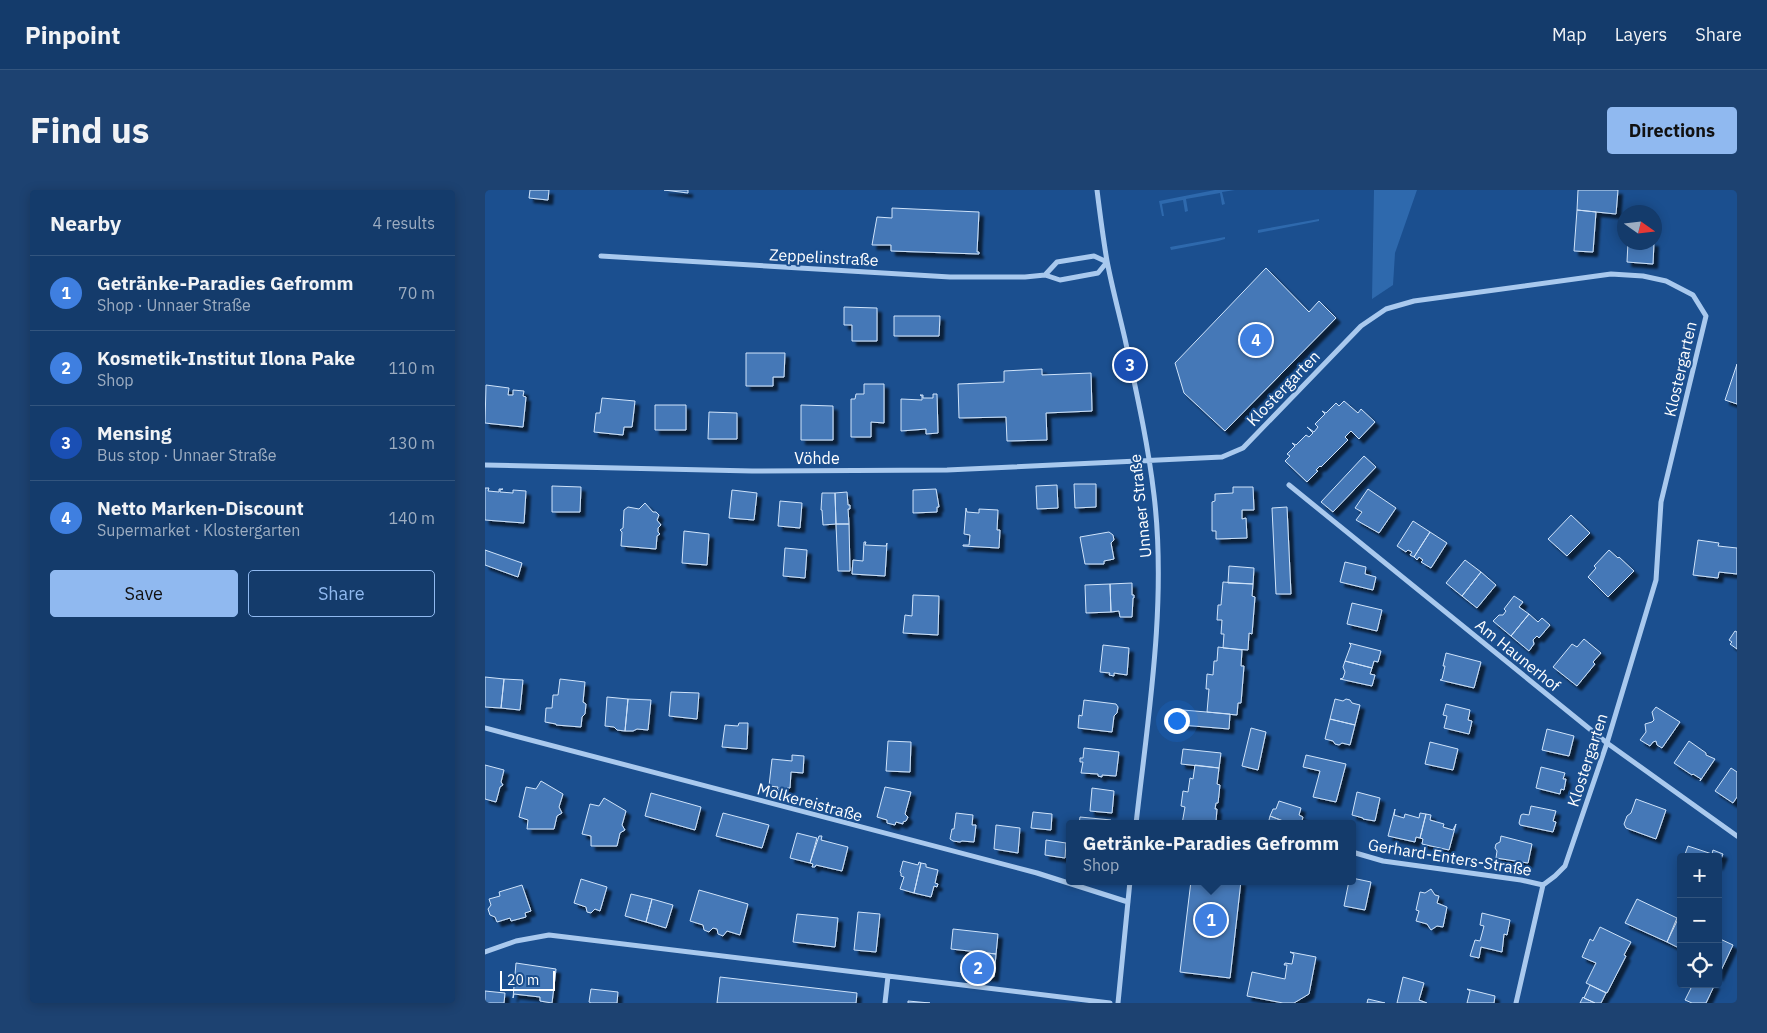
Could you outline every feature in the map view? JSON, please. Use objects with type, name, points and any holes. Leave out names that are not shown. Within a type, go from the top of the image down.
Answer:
[{"type":"street","name":"Unnaer Straße","points":[[1097,190],[1107,262],[1131,365],[1149,461],[1157,535],[1159,592],[1136,820]]},
{"type":"street","name":"Zeppelinstraße","points":[[601,256],[950,276],[1025,277],[1045,275],[1060,280],[1098,273],[1107,262]]},
{"type":"street","points":[[1045,275],[1057,262],[1094,256],[1107,262]]},
{"type":"street","name":"Klostergarten","points":[[1149,461],[1222,457],[1243,448],[1361,326],[1386,309],[1414,301],[1611,274],[1643,276],[1666,281],[1693,295],[1706,316],[1661,502],[1656,580],[1607,743],[1565,866],[1543,885]]},
{"type":"street","name":"Vöhde","points":[[485,465],[752,471],[947,470],[1149,461]]},
{"type":"street","name":"Am Haunerhof","points":[[1289,486],[1607,743],[1737,836]]},
{"type":"street","name":"Molkereistraße","points":[[485,728],[1066,882]]},
{"type":"street","name":"Gerhard-Enters-Straße","points":[[1356,853],[1383,861],[1521,880],[1543,885]]},
{"type":"street","name":"Molkereistraße","points":[[1075,885],[1128,902]]},
{"type":"street","points":[[1118,1003],[1130,885]]},
{"type":"street","points":[[1515,1003],[1543,885]]},
{"type":"street","points":[[485,951],[516,941],[549,935],[1109,1003]]},
{"type":"street","points":[[885,1003],[888,976]]},
{"type":"shaded area","points":[[1215,190],[1235,190],[1222,192],[1225,204],[1222,205],[1220,193],[1186,199],[1188,211],[1185,212],[1183,200],[1162,204],[1164,216],[1162,216],[1159,201]]},
{"type":"shaded area","points":[[1374,190],[1417,190],[1395,253],[1393,285],[1372,299]]},
{"type":"shaded area","points":[[1319,219],[1319,221],[1258,233],[1258,230]]},
{"type":"shaded area","points":[[1225,237],[1225,239],[1218,241],[1171,250],[1170,247]]},
{"type":"building","points":[[530,190],[549,190],[548,200],[529,198]]},
{"type":"building","points":[[664,190],[688,190],[688,193]]},
{"type":"building","points":[[1578,190],[1618,190],[1616,214],[1577,210]]},
{"type":"building","points":[[892,208],[979,212],[977,252],[979,254],[891,251],[891,245],[872,245],[877,217],[892,218]]},
{"type":"building","points":[[1577,210],[1596,212],[1593,252],[1574,251]]},
{"type":"building","points":[[1628,250],[1654,250],[1653,264],[1627,262]]},
{"type":"building","points":[[1266,268],[1309,312],[1319,301],[1336,318],[1225,431],[1184,393],[1175,363]]},
{"type":"building","points":[[844,307],[877,308],[877,341],[852,341],[852,325],[844,325]]},
{"type":"building","points":[[894,316],[940,316],[939,336],[894,336]]},
{"type":"building","points":[[746,353],[785,353],[784,377],[773,377],[773,386],[746,386]]},
{"type":"building","points":[[1737,364],[1737,404],[1725,400]]},
{"type":"building","points":[[1042,369],[1042,375],[1091,373],[1092,411],[1046,413],[1047,440],[1007,441],[1006,417],[959,418],[958,384],[1004,382],[1004,371]]},
{"type":"building","points":[[864,384],[884,384],[884,423],[871,422],[871,437],[851,437],[851,399],[855,399],[856,394],[864,394]]},
{"type":"building","points":[[486,385],[509,388],[508,395],[513,395],[513,390],[524,391],[523,396],[526,397],[523,427],[485,423]]},
{"type":"building","points":[[933,394],[937,394],[938,433],[926,434],[926,429],[901,431],[901,399],[922,400],[920,395],[923,395],[923,398],[933,398]]},
{"type":"building","points":[[602,398],[635,401],[632,427],[624,427],[623,435],[594,432],[596,413],[600,413]]},
{"type":"building","points":[[1344,401],[1358,413],[1361,409],[1375,422],[1359,439],[1351,431],[1345,437],[1348,440],[1316,470],[1318,471],[1307,482],[1285,461],[1290,456],[1287,454],[1295,446],[1292,443],[1296,445],[1306,435],[1309,437],[1313,433],[1307,427],[1314,432],[1318,427],[1315,424],[1325,414],[1322,411],[1326,413],[1336,403],[1339,406]]},
{"type":"building","points":[[655,405],[686,405],[686,430],[655,430]]},
{"type":"building","points":[[801,405],[833,406],[833,440],[801,440]]},
{"type":"building","points":[[709,412],[737,413],[737,439],[708,439]]},
{"type":"building","points":[[1364,456],[1376,467],[1333,512],[1321,502]]},
{"type":"building","points":[[1074,484],[1096,484],[1096,507],[1075,508]]},
{"type":"building","points":[[1057,485],[1058,508],[1037,509],[1036,486]]},
{"type":"building","points":[[552,486],[581,487],[580,512],[552,512]]},
{"type":"building","points":[[1233,487],[1253,487],[1254,510],[1242,510],[1242,519],[1246,518],[1247,538],[1216,539],[1216,531],[1212,531],[1212,502],[1215,501],[1215,494],[1233,493]]},
{"type":"building","points":[[485,488],[489,488],[488,491],[499,492],[499,489],[503,489],[500,492],[513,493],[513,490],[526,491],[524,523],[485,520]]},
{"type":"building","points":[[936,489],[939,507],[937,507],[937,512],[913,513],[913,490]]},
{"type":"building","points":[[1368,489],[1396,508],[1379,533],[1356,520],[1362,512],[1355,508]]},
{"type":"building","points":[[732,490],[757,493],[754,520],[729,518]]},
{"type":"building","points":[[847,492],[848,505],[850,505],[850,509],[848,509],[849,524],[836,524],[835,493]]},
{"type":"building","points":[[822,493],[835,493],[836,524],[823,525],[821,510]]},
{"type":"building","points":[[780,501],[802,503],[800,528],[778,526]]},
{"type":"building","points":[[645,503],[653,512],[659,515],[657,520],[661,525],[658,528],[660,534],[657,536],[656,549],[621,546],[622,532],[620,530],[623,528],[624,510],[628,507],[639,509]]},
{"type":"building","points":[[1287,507],[1291,594],[1276,594],[1272,508]]},
{"type":"building","points":[[966,508],[967,512],[979,513],[979,509],[998,510],[997,530],[1000,530],[999,548],[963,546],[969,545],[970,535],[964,534]]},
{"type":"building","points":[[1571,515],[1590,533],[1567,556],[1548,539]]},
{"type":"building","points":[[1413,521],[1430,532],[1414,557],[1410,555],[1412,552],[1408,550],[1406,552],[1397,546]]},
{"type":"building","points":[[836,524],[849,524],[850,571],[838,571]]},
{"type":"building","points":[[684,531],[709,534],[707,565],[682,563]]},
{"type":"building","points":[[1109,532],[1113,535],[1114,540],[1111,543],[1114,559],[1104,561],[1104,564],[1085,564],[1080,537]]},
{"type":"building","points":[[1430,532],[1447,543],[1431,568],[1421,562],[1423,560],[1419,557],[1417,560],[1414,557]]},
{"type":"building","points":[[1698,540],[1719,543],[1718,546],[1737,548],[1737,574],[1719,572],[1718,578],[1693,575]]},
{"type":"building","points":[[864,542],[866,542],[865,545],[886,546],[887,543],[885,576],[852,574],[853,560],[863,561]]},
{"type":"building","points":[[785,548],[807,550],[805,578],[783,576]]},
{"type":"building","points":[[485,550],[522,563],[518,577],[485,565]]},
{"type":"building","points":[[1609,550],[1634,571],[1608,597],[1588,577],[1596,568],[1594,566]]},
{"type":"building","points":[[1465,560],[1481,572],[1462,596],[1446,583]]},
{"type":"building","points":[[1345,562],[1366,567],[1365,574],[1376,577],[1373,590],[1340,582]]},
{"type":"building","points":[[1229,566],[1254,568],[1253,584],[1228,583]]},
{"type":"building","points":[[1481,572],[1496,585],[1477,608],[1462,596]]},
{"type":"building","points":[[1223,582],[1253,584],[1252,596],[1255,597],[1252,634],[1249,633],[1248,650],[1223,648],[1222,620],[1217,620],[1218,605],[1221,605]]},
{"type":"building","points":[[1132,583],[1132,595],[1134,595],[1134,598],[1132,617],[1120,617],[1119,611],[1111,612],[1110,584]]},
{"type":"building","points":[[1110,584],[1111,612],[1086,613],[1085,585]]},
{"type":"building","points":[[913,595],[939,596],[938,635],[903,633],[905,615],[912,616]]},
{"type":"building","points":[[1514,596],[1523,602],[1519,607],[1529,614],[1511,636],[1493,621],[1499,615],[1503,615],[1506,611],[1504,609]]},
{"type":"building","points":[[1352,603],[1382,610],[1377,631],[1347,624]]},
{"type":"building","points":[[1529,614],[1538,622],[1542,618],[1550,625],[1539,638],[1537,636],[1533,640],[1534,644],[1529,651],[1511,636]]},
{"type":"building","points":[[1735,631],[1737,632],[1737,649],[1730,644],[1732,642],[1729,640]]},
{"type":"building","points":[[1584,639],[1601,653],[1593,662],[1595,664],[1577,686],[1553,667],[1572,644],[1577,647]]},
{"type":"building","points":[[1349,643],[1381,651],[1378,662],[1374,661],[1372,668],[1345,661],[1351,645]]},
{"type":"building","points":[[1103,645],[1129,648],[1127,675],[1114,673],[1114,676],[1109,675],[1110,673],[1100,672]]},
{"type":"building","points":[[1218,647],[1242,650],[1241,666],[1244,666],[1241,703],[1238,703],[1237,715],[1207,712],[1209,689],[1206,689],[1207,674],[1213,675]]},
{"type":"building","points":[[1446,653],[1481,662],[1474,688],[1440,680],[1442,679],[1445,666],[1443,666]]},
{"type":"building","points":[[1345,661],[1372,668],[1370,674],[1375,675],[1372,686],[1340,679],[1343,678],[1345,672],[1343,667]]},
{"type":"building","points":[[485,677],[504,679],[501,708],[485,707]]},
{"type":"building","points":[[504,679],[523,680],[520,710],[501,708]]},
{"type":"building","points":[[560,679],[585,682],[583,702],[586,704],[581,727],[545,722],[546,708],[552,708],[553,695],[558,695]]},
{"type":"building","points":[[671,692],[699,693],[697,719],[669,716]]},
{"type":"building","points":[[607,697],[628,699],[625,731],[605,726]]},
{"type":"building","points":[[628,699],[651,700],[648,730],[625,731]]},
{"type":"building","points":[[1335,699],[1343,701],[1346,699],[1360,705],[1355,725],[1330,719]]},
{"type":"building","points":[[1084,700],[1116,704],[1118,707],[1117,713],[1114,716],[1112,732],[1078,728],[1079,715],[1082,716]]},
{"type":"building","points":[[1446,704],[1470,710],[1468,720],[1472,721],[1469,734],[1444,728],[1447,716],[1443,715]]},
{"type":"building","points":[[1656,707],[1680,722],[1662,748],[1657,745],[1656,741],[1650,746],[1640,740],[1646,732],[1645,724],[1654,720],[1652,712]]},
{"type":"building","points":[[1183,710],[1230,714],[1229,729],[1182,725]]},
{"type":"building","points":[[1330,719],[1355,725],[1350,745],[1342,743],[1339,745],[1325,739]]},
{"type":"building","points":[[739,723],[748,723],[747,749],[722,747],[725,725],[738,726]]},
{"type":"building","points":[[1251,728],[1266,732],[1258,770],[1242,766]]},
{"type":"building","points":[[1547,729],[1574,736],[1569,756],[1542,750]]},
{"type":"building","points":[[888,741],[911,742],[910,772],[886,771]]},
{"type":"building","points":[[1689,741],[1706,753],[1706,755],[1715,759],[1700,781],[1701,779],[1674,763]]},
{"type":"building","points":[[1430,742],[1458,749],[1453,770],[1425,764]]},
{"type":"building","points":[[1084,748],[1119,752],[1116,776],[1102,775],[1102,777],[1098,776],[1098,774],[1081,773],[1083,762],[1080,762],[1080,758],[1083,758]]},
{"type":"building","points":[[1183,749],[1221,753],[1219,768],[1181,764]]},
{"type":"building","points":[[792,755],[804,756],[803,773],[791,772],[790,788],[787,788],[787,791],[777,790],[778,787],[769,786],[772,759],[792,761]]},
{"type":"building","points":[[1306,755],[1346,764],[1336,802],[1313,797],[1320,771],[1303,767]]},
{"type":"building","points":[[485,765],[504,770],[501,782],[503,785],[500,787],[496,802],[485,799]]},
{"type":"building","points":[[1195,765],[1219,768],[1217,784],[1220,785],[1218,803],[1216,803],[1215,809],[1217,809],[1216,820],[1183,820],[1185,807],[1181,806],[1183,791],[1188,792],[1190,778],[1193,779]]},
{"type":"building","points":[[1541,767],[1565,773],[1563,779],[1566,779],[1564,790],[1561,789],[1560,794],[1536,788]]},
{"type":"building","points":[[1731,768],[1737,772],[1737,797],[1733,803],[1715,791]]},
{"type":"building","points":[[541,781],[563,794],[559,807],[562,813],[557,816],[554,829],[527,829],[528,820],[519,817],[526,787],[536,789]]},
{"type":"building","points":[[885,787],[911,792],[905,814],[908,817],[903,824],[896,822],[895,825],[887,823],[887,820],[877,817]]},
{"type":"building","points":[[1092,788],[1114,791],[1112,813],[1090,811]]},
{"type":"building","points":[[1357,792],[1380,798],[1375,821],[1352,815]]},
{"type":"building","points":[[651,793],[701,807],[695,830],[645,816]]},
{"type":"building","points":[[604,798],[626,811],[622,825],[625,830],[620,833],[617,846],[591,846],[591,836],[582,834],[590,804],[599,806]]},
{"type":"building","points":[[1636,799],[1666,810],[1656,839],[1626,828],[1624,824],[1627,816],[1631,813]]},
{"type":"building","points":[[1279,801],[1301,808],[1299,815],[1303,817],[1302,820],[1280,820],[1270,816],[1273,809],[1276,809]]},
{"type":"building","points":[[1531,806],[1556,811],[1553,821],[1556,822],[1553,832],[1520,825],[1521,815],[1529,815]]},
{"type":"building","points":[[1395,809],[1394,815],[1404,818],[1405,814],[1419,818],[1420,813],[1426,814],[1420,838],[1416,837],[1415,842],[1388,836]]},
{"type":"building","points":[[1033,812],[1052,814],[1051,830],[1031,828]]},
{"type":"building","points":[[723,813],[769,825],[762,848],[716,836]]},
{"type":"building","points":[[956,813],[973,815],[972,825],[976,825],[974,842],[960,842],[950,839],[952,829],[954,829]]},
{"type":"building","points":[[1426,814],[1431,815],[1430,820],[1444,824],[1443,827],[1453,830],[1456,824],[1449,850],[1422,844],[1423,839],[1420,838]]},
{"type":"building","points":[[1270,816],[1280,820],[1269,820]]},
{"type":"building","points":[[1080,817],[1111,820],[1080,820]]},
{"type":"building","points":[[996,825],[1020,828],[1018,853],[994,849]]},
{"type":"building","points":[[797,833],[817,838],[810,863],[790,858]]},
{"type":"building","points":[[819,836],[822,836],[821,840],[848,847],[842,871],[816,865],[812,867],[813,864],[810,863]]},
{"type":"building","points":[[1501,836],[1532,844],[1528,863],[1496,858],[1497,851],[1495,848],[1496,844],[1500,842]]},
{"type":"building","points":[[1046,840],[1066,843],[1065,858],[1045,855]]},
{"type":"building","points":[[1688,846],[1709,853],[1685,853]]},
{"type":"building","points":[[903,861],[918,865],[919,862],[921,863],[914,893],[900,889],[904,877],[901,876],[900,872]]},
{"type":"building","points":[[921,863],[926,864],[926,867],[938,870],[935,883],[938,884],[937,887],[934,886],[931,897],[914,893]]},
{"type":"building","points":[[581,879],[607,887],[600,911],[595,909],[591,913],[587,912],[586,907],[574,903]]},
{"type":"building","points":[[1356,879],[1371,882],[1365,910],[1344,906],[1348,885],[1356,885]]},
{"type":"building","points":[[522,885],[531,911],[525,913],[526,917],[511,921],[510,918],[497,922],[495,917],[490,915],[488,909],[491,905],[489,899],[500,896],[499,892]]},
{"type":"building","points":[[1191,885],[1241,885],[1230,978],[1180,972]]},
{"type":"building","points":[[1431,889],[1435,895],[1439,896],[1437,903],[1447,907],[1443,927],[1437,926],[1431,930],[1427,924],[1416,921],[1419,911],[1416,910],[1420,892],[1425,893]]},
{"type":"building","points":[[699,890],[748,904],[740,935],[727,931],[723,936],[718,934],[717,929],[713,928],[709,932],[704,930],[703,925],[690,921]]},
{"type":"building","points":[[631,894],[652,899],[646,922],[625,916]]},
{"type":"building","points":[[652,899],[673,905],[666,928],[646,922]]},
{"type":"building","points":[[1637,899],[1677,918],[1667,942],[1625,923]]},
{"type":"building","points":[[858,912],[880,914],[876,952],[854,950]]},
{"type":"building","points":[[1482,913],[1510,920],[1507,935],[1504,934],[1502,952],[1481,947],[1479,958],[1470,956],[1475,940],[1480,941],[1484,926],[1480,925]]},
{"type":"building","points":[[797,914],[838,918],[835,947],[793,942]]},
{"type":"building","points":[[1677,921],[1677,947],[1667,942]]},
{"type":"building","points":[[1600,927],[1631,942],[1607,993],[1586,983],[1596,963],[1582,957],[1590,939],[1593,941]]},
{"type":"building","points":[[953,929],[998,934],[996,954],[951,949]]},
{"type":"building","points":[[1722,940],[1733,945],[1722,968]]},
{"type":"building","points":[[979,952],[996,954],[994,977],[961,973],[962,961],[978,963]]},
{"type":"building","points":[[1290,952],[1316,957],[1309,994],[1294,1003],[1283,1003],[1247,996],[1252,972],[1285,979],[1287,965],[1284,965],[1285,963],[1292,964],[1294,954]]},
{"type":"building","points":[[516,963],[556,969],[552,1003],[540,1001],[540,997],[514,994],[513,998]]},
{"type":"building","points":[[720,977],[857,993],[856,1003],[717,1003]]},
{"type":"building","points":[[1403,977],[1424,983],[1419,1000],[1427,1003],[1397,1003]]},
{"type":"building","points":[[1590,985],[1606,993],[1601,1003],[1595,1003],[1584,998]]},
{"type":"building","points":[[1691,988],[1713,988],[1706,1003],[1692,1003],[1685,1000]]},
{"type":"building","points":[[591,989],[618,992],[617,1003],[589,1002]]},
{"type":"building","points":[[1467,989],[1495,996],[1494,1003],[1467,1003],[1470,991]]},
{"type":"building","points":[[485,991],[505,993],[504,1003],[485,1003]]},
{"type":"building","points":[[1584,998],[1595,1003],[1580,1003]]},
{"type":"building","points":[[1368,999],[1385,1003],[1367,1003]]},
{"type":"building","points":[[908,1001],[930,1003],[908,1003]]},
{"type":"place","name":"Netto Marken-Discount","points":[[1256,340]]},
{"type":"place","name":"Mensing","points":[[1130,365]]},
{"type":"place","name":"Getränke-Paradies Gefromm","points":[[1211,920]]},
{"type":"place","name":"Kosmetik-Institut Ilona Pake","points":[[978,968]]}]
